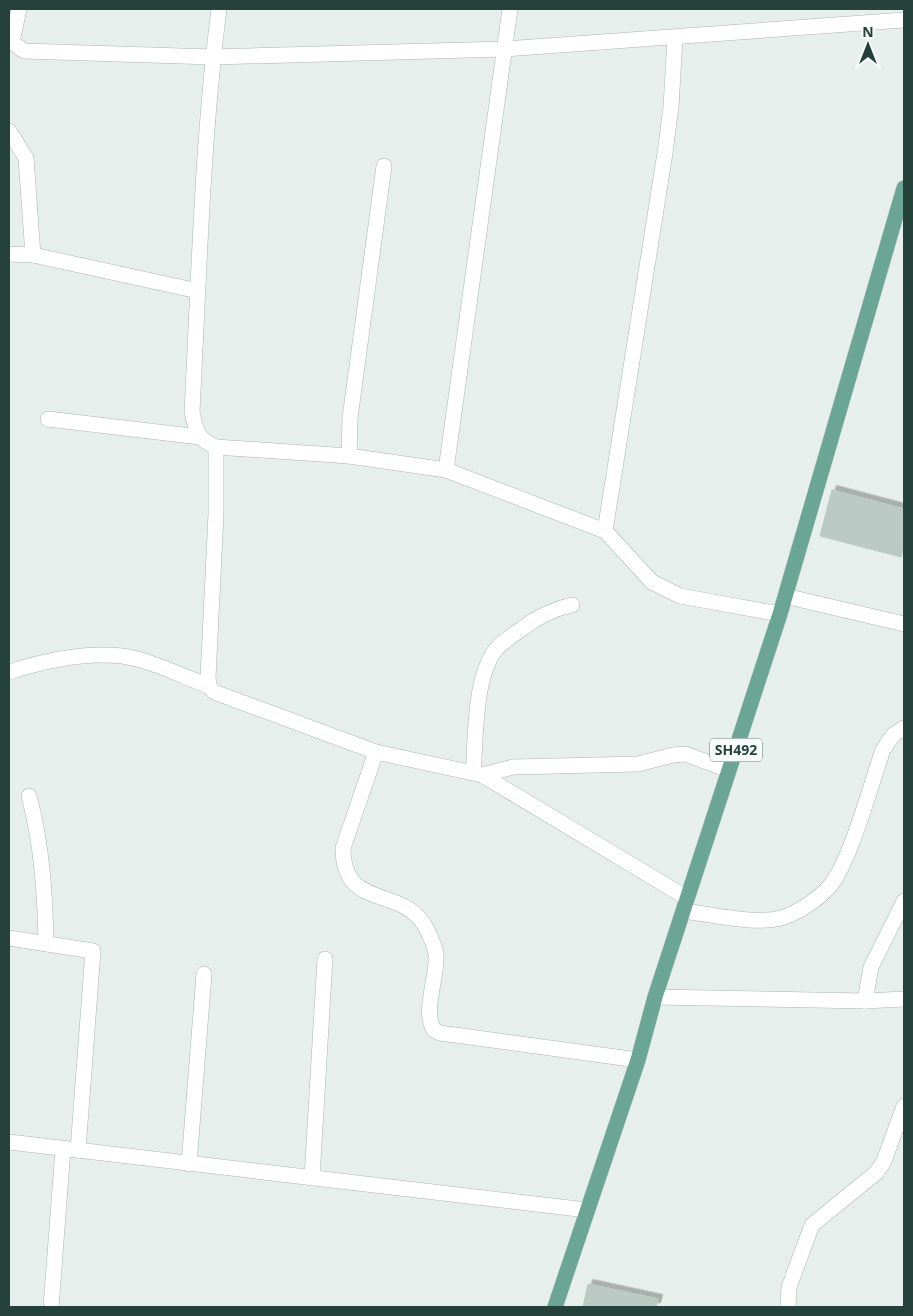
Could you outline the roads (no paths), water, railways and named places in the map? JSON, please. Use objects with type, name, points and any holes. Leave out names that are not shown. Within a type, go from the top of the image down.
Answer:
[{"type":"main road","name":"SH492","points":[[555,1307],[586,1210],[638,1060],[655,996],[780,614],[904,188]]},
{"type":"street","points":[[19,9],[10,41],[24,51],[213,58],[505,49],[904,20]]},
{"type":"street","points":[[219,9],[213,58],[192,412],[196,430],[204,442],[216,447],[349,456],[446,470],[605,531],[652,582],[680,596],[780,614]]},
{"type":"street","points":[[446,470],[510,9]]},
{"type":"street","points":[[605,531],[665,153],[671,107],[675,38]]},
{"type":"street","points":[[9,131],[26,158],[33,255]]},
{"type":"street","points":[[349,456],[350,418],[384,166]]},
{"type":"street","points":[[9,254],[33,255],[198,290]]},
{"type":"street","points":[[48,419],[200,437]]},
{"type":"street","points":[[209,686],[216,514],[216,447]]},
{"type":"street","points":[[785,596],[904,624]]},
{"type":"street","points":[[478,774],[481,686],[487,664],[495,650],[536,618],[556,608],[572,605]]},
{"type":"street","points":[[9,672],[31,665],[92,656],[123,656],[209,686],[214,692],[376,752],[478,774],[685,904],[750,919],[780,918],[805,907],[829,887],[843,866],[882,750],[893,736],[904,728]]},
{"type":"street","points":[[376,752],[343,848],[343,863],[348,877],[361,890],[413,909],[424,925],[436,952],[429,1016],[434,1030],[440,1033],[638,1060]]},
{"type":"street","points":[[478,774],[513,767],[638,764],[673,755],[685,754],[729,770]]},
{"type":"street","points":[[29,796],[42,855],[46,944]]},
{"type":"street","points":[[865,1001],[870,967],[904,901]]},
{"type":"street","points":[[9,938],[93,951],[71,1150],[50,1307]]},
{"type":"street","points":[[312,1178],[326,958]]},
{"type":"street","points":[[189,1164],[204,974]]},
{"type":"street","points":[[655,996],[865,1001],[904,999]]},
{"type":"street","points":[[788,1307],[789,1287],[812,1225],[877,1172],[898,1147],[904,1106]]},
{"type":"street","points":[[9,1142],[586,1210]]}]
